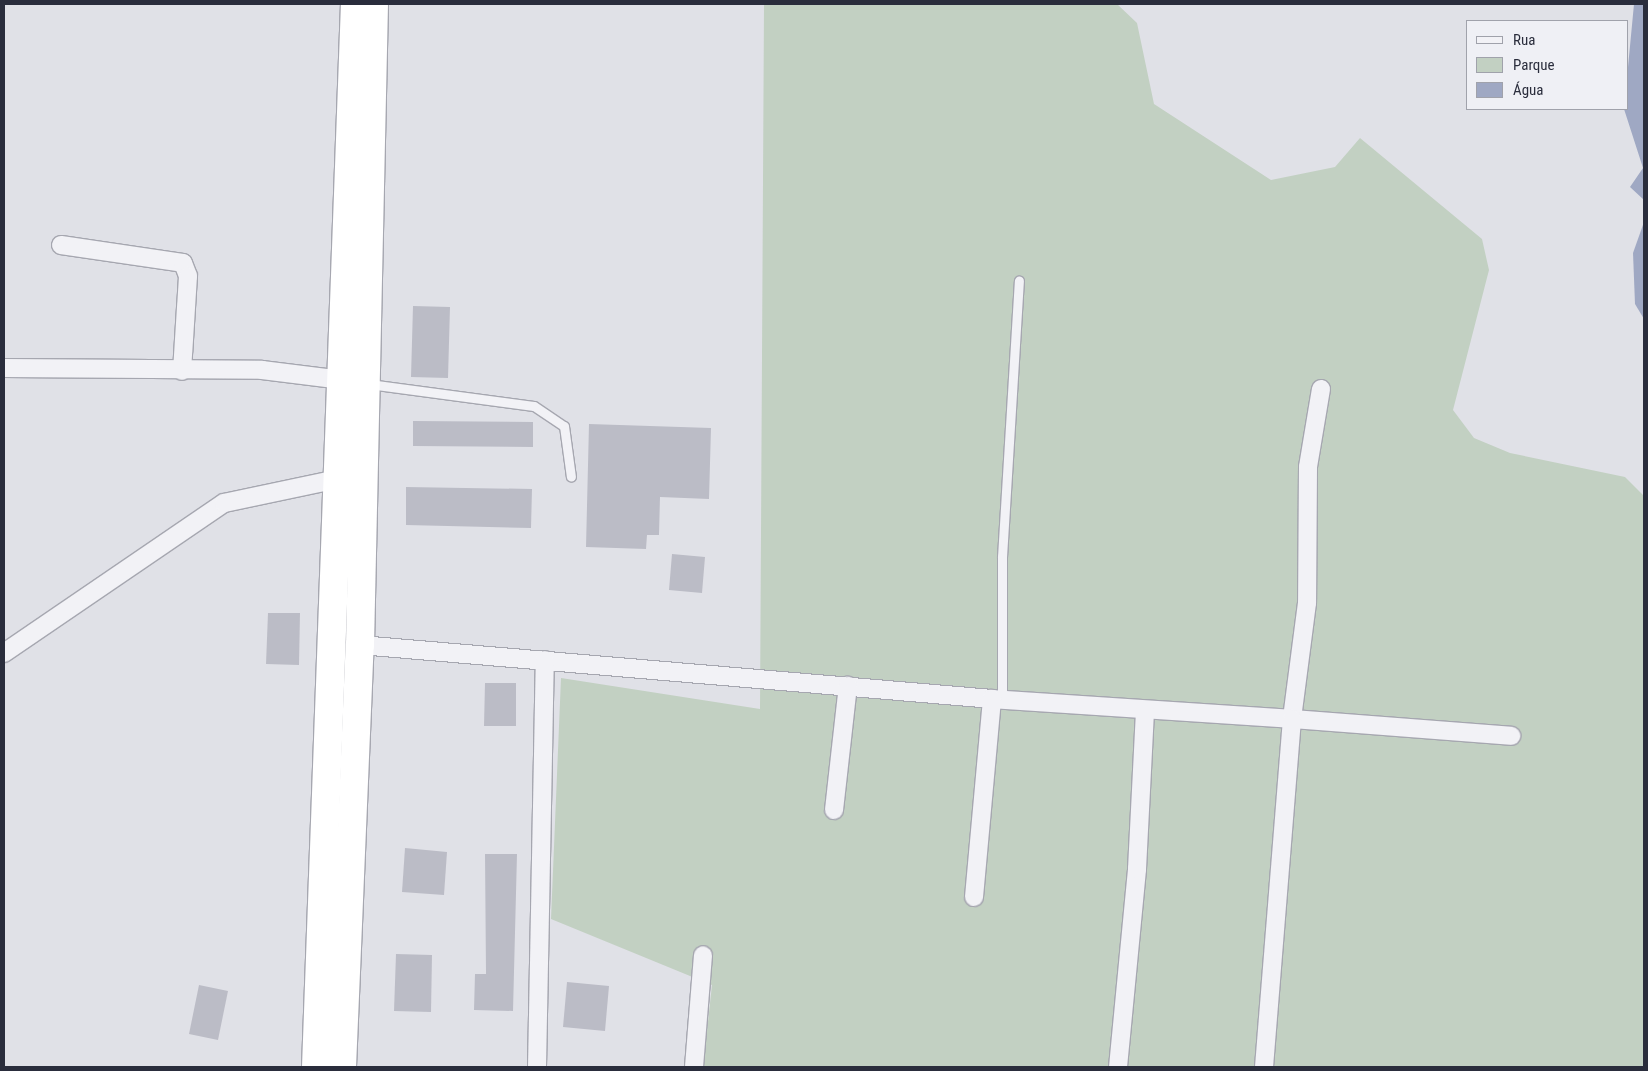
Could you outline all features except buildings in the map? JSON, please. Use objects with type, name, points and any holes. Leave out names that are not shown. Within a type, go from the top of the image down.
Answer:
[{"type":"highway","points":[[353,382],[355,4]]},
{"type":"highway","points":[[316,1067],[350,477],[353,382],[374,4]]},
{"type":"highway","points":[[342,1067],[360,644],[350,477]]},
{"type":"street","points":[[61,245],[183,264],[188,276],[182,371]]},
{"type":"street","points":[[4,368],[182,371],[262,370],[353,382]]},
{"type":"street","points":[[1264,1067],[1292,719],[1307,603],[1308,467],[1321,389]]},
{"type":"street","points":[[4,652],[224,503],[350,477]]},
{"type":"street","points":[[360,644],[997,699],[1511,736]]},
{"type":"street","points":[[537,1067],[545,660]]},
{"type":"street","points":[[834,810],[848,686]]},
{"type":"street","points":[[974,897],[997,699]]},
{"type":"street","points":[[1118,1067],[1137,869],[1145,710]]},
{"type":"street","points":[[694,1067],[703,955]]},
{"type":"lane","points":[[997,699],[1002,557],[1019,281]]},
{"type":"lane","points":[[353,382],[534,406],[564,426],[571,477]]},
{"type":"green space","points":[[764,4],[1117,4],[1137,23],[1154,104],[1271,180],[1335,167],[1360,138],[1482,239],[1489,270],[1453,410],[1474,438],[1510,453],[1625,477],[1644,496],[1644,1067],[703,1067],[712,985],[551,919],[561,678],[760,709]]},
{"type":"water","points":[[1634,4],[1644,4],[1644,200],[1630,187],[1643,168],[1624,110],[1628,110],[1628,67]]},
{"type":"water","points":[[1644,222],[1644,319],[1635,304],[1633,253]]}]
